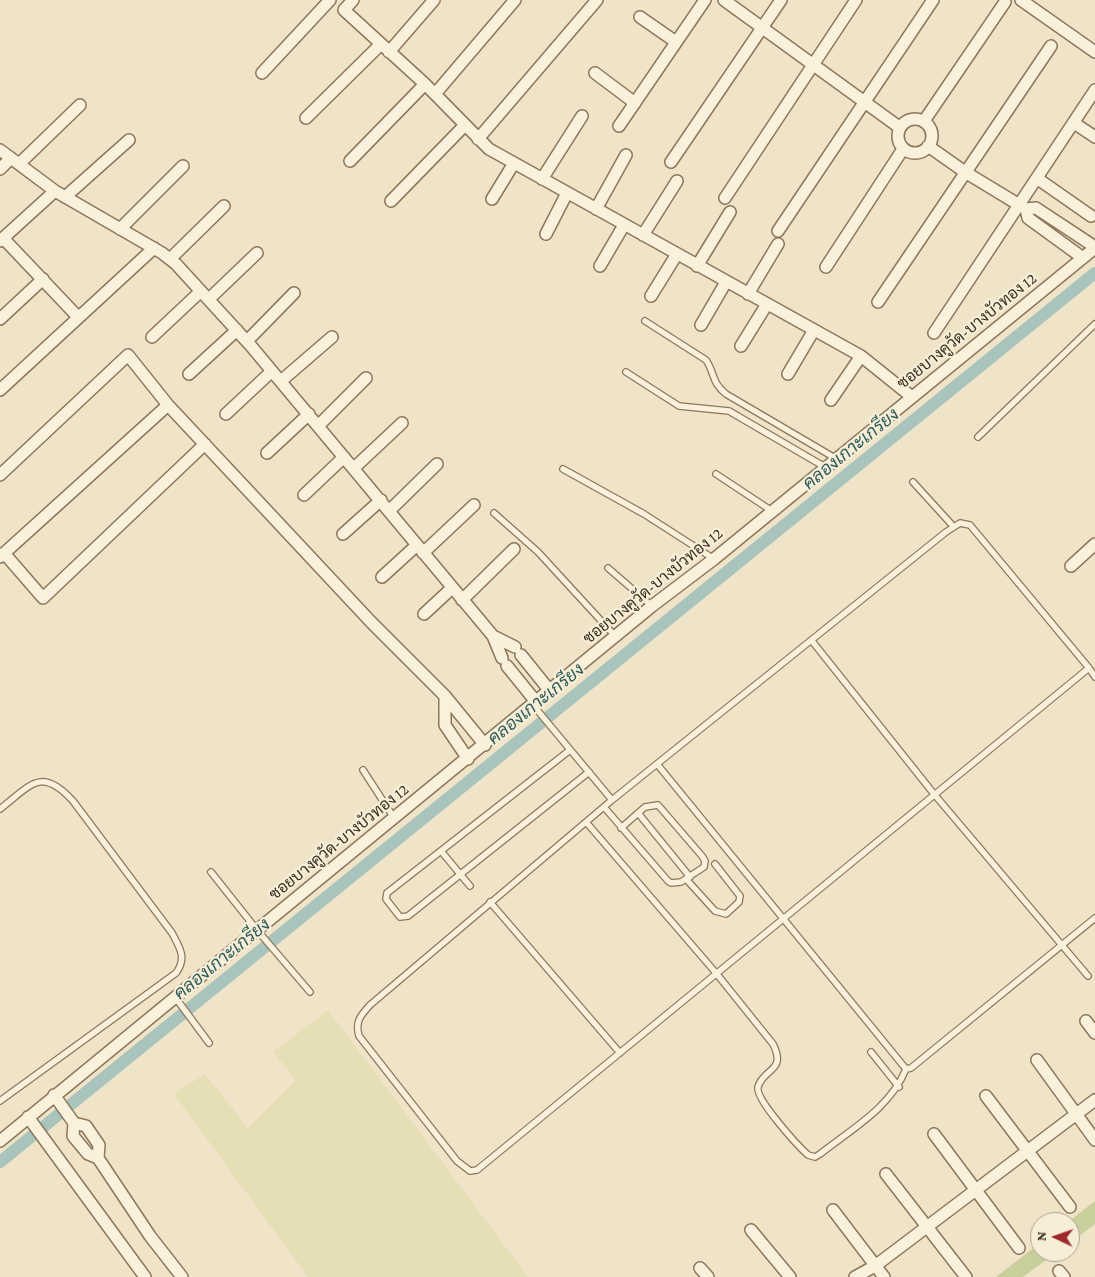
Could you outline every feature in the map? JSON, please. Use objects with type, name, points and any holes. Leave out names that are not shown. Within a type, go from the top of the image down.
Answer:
[{"type":"street","points":[[262,73],[332,0],[425,84],[489,149],[861,356],[912,397]]},
{"type":"street","points":[[344,10],[353,0]]},
{"type":"street","points":[[306,118],[385,48],[434,0]]},
{"type":"street","points":[[435,94],[515,0]]},
{"type":"street","points":[[478,139],[597,0]]},
{"type":"street","points":[[619,126],[705,0]]},
{"type":"street","points":[[724,0],[899,127]]},
{"type":"street","points":[[671,162],[781,0]]},
{"type":"street","points":[[725,198],[856,0]]},
{"type":"street","points":[[778,231],[933,0]]},
{"type":"street","points":[[1021,0],[1095,52]]},
{"type":"street","points":[[924,121],[1005,2]]},
{"type":"street","points":[[640,17],[676,42]]},
{"type":"street","points":[[878,302],[1051,46]]},
{"type":"street","points":[[595,73],[635,103]]},
{"type":"street","points":[[350,161],[425,84]]},
{"type":"street","points":[[934,333],[1023,206],[1095,90]]},
{"type":"street","points":[[0,169],[15,161],[80,105]]},
{"type":"street","points":[[542,179],[582,116]]},
{"type":"street","points":[[919,119],[924,121],[931,130],[931,141],[919,153],[908,152],[897,139],[899,127],[908,120],[919,119]]},
{"type":"street","points":[[1074,123],[1095,137]]},
{"type":"street","points":[[391,201],[464,125]]},
{"type":"street","points":[[65,197],[129,140]]},
{"type":"street","points":[[928,146],[965,172],[1023,206],[1036,208],[1095,247]]},
{"type":"street","points":[[826,267],[903,148]]},
{"type":"street","points":[[0,150],[55,191],[170,259],[205,295],[309,414],[493,636],[504,662],[535,704]]},
{"type":"street","points":[[596,209],[626,155]]},
{"type":"street","points":[[492,199],[514,163]]},
{"type":"street","points":[[120,229],[183,166]]},
{"type":"street","points":[[1038,179],[1091,216]]},
{"type":"street","points":[[643,235],[677,181]]},
{"type":"street","points":[[55,191],[2,239],[78,317]]},
{"type":"street","points":[[546,234],[568,193]]},
{"type":"street","points":[[170,259],[224,206]]},
{"type":"street","points":[[1023,206],[1028,218],[1083,258]]},
{"type":"street","points":[[697,266],[730,212]]},
{"type":"street","points":[[600,266],[624,225]]},
{"type":"street","points":[[748,294],[778,244]]},
{"type":"street","name":"ซอยบางคูวัด-บางบัวทอง 12","points":[[0,1141],[31,1122],[54,1095],[1095,247]]},
{"type":"street","points":[[0,390],[154,248]]},
{"type":"street","points":[[152,336],[257,253]]},
{"type":"street","points":[[651,296],[677,254]]},
{"type":"street","points":[[0,319],[43,279]]},
{"type":"street","points":[[702,325],[726,282]]},
{"type":"street","points":[[247,341],[294,293]]},
{"type":"street","points":[[741,346],[767,304]]},
{"type":"street","points":[[189,374],[237,330]]},
{"type":"street","points":[[788,374],[814,330]]},
{"type":"street","points":[[281,381],[332,337]]},
{"type":"street","points":[[0,475],[128,355],[168,405],[371,622],[445,696],[485,745]]},
{"type":"street","points":[[831,400],[861,356]]},
{"type":"street","points":[[226,414],[272,371]]},
{"type":"street","points":[[318,426],[366,378]]},
{"type":"street","points":[[168,405],[2,555],[43,598],[205,444]]},
{"type":"street","points":[[267,453],[309,414]]},
{"type":"street","points":[[354,468],[402,423]]},
{"type":"street","points":[[304,495],[344,457]]},
{"type":"street","points":[[389,511],[437,464]]},
{"type":"street","points":[[343,534],[381,500]]},
{"type":"street","points":[[382,577],[474,505]]},
{"type":"street","points":[[1071,566],[1095,544]]},
{"type":"street","points":[[462,600],[514,549]]},
{"type":"street","points":[[424,614],[452,588]]},
{"type":"street","points":[[493,636],[518,651],[550,691]]},
{"type":"street","points":[[445,696],[445,725],[468,759]]},
{"type":"street","points":[[1086,1021],[1095,1033]]},
{"type":"street","points":[[1037,1060],[1095,1140]]},
{"type":"street","points":[[54,1095],[73,1122],[73,1136],[88,1154],[98,1158],[150,1236],[182,1277]]},
{"type":"street","points":[[986,1096],[1070,1207]]},
{"type":"street","points":[[856,1277],[875,1266],[1095,1100]]},
{"type":"street","points":[[31,1122],[145,1277]]},
{"type":"street","points":[[934,1134],[977,1189],[1019,1248]]},
{"type":"street","points":[[886,1174],[966,1277]]},
{"type":"street","points":[[833,1210],[884,1277]]},
{"type":"street","points":[[751,1230],[790,1277]]},
{"type":"lane","points":[[645,321],[706,360],[710,366],[713,381],[726,394],[835,458]]},
{"type":"lane","points":[[978,437],[1095,324]]},
{"type":"lane","points":[[626,372],[679,406],[729,411],[825,466]]},
{"type":"lane","points":[[563,469],[644,514],[714,559]]},
{"type":"lane","points":[[716,474],[772,511]]},
{"type":"lane","points":[[913,482],[953,526]]},
{"type":"lane","points":[[494,513],[538,552],[616,637]]},
{"type":"lane","points":[[1088,668],[476,1170],[470,1171],[457,1161],[359,1036],[356,1026],[358,1019],[370,1005],[612,800],[953,526],[960,523],[970,525],[1088,668],[1095,677]]},
{"type":"lane","points":[[608,568],[652,606]]},
{"type":"lane","points":[[812,641],[934,794],[1088,976]]},
{"type":"lane","points":[[535,704],[543,717],[612,800]]},
{"type":"lane","points":[[570,750],[387,893],[386,900],[400,917],[408,916],[589,772]]},
{"type":"lane","points":[[657,764],[906,1069]]},
{"type":"lane","points":[[363,770],[394,818]]},
{"type":"lane","points":[[0,809],[30,785],[42,781],[60,786],[172,933],[183,958],[182,965],[176,973],[0,1101]]},
{"type":"lane","points":[[604,807],[622,828],[671,883],[688,878],[704,866],[705,861],[702,856],[661,807],[651,805],[638,813],[622,828]]},
{"type":"lane","points":[[638,813],[715,911],[726,914],[739,902],[740,896],[715,864]]},
{"type":"lane","points":[[586,822],[716,973],[773,1044],[778,1053],[778,1061],[758,1086],[758,1091],[763,1102],[808,1155],[811,1157],[820,1154],[882,1106],[899,1087],[906,1069]]},
{"type":"lane","points":[[440,851],[470,886]]},
{"type":"lane","points":[[211,872],[265,940],[310,992]]},
{"type":"lane","points":[[490,902],[620,1053]]},
{"type":"lane","points":[[906,1069],[911,1068],[1095,918]]},
{"type":"lane","points":[[175,997],[209,1043]]},
{"type":"lane","points":[[871,1052],[899,1087]]},
{"type":"shaded area","points":[[328,1010],[528,1277],[308,1277],[174,1094],[205,1074],[248,1128],[296,1080],[273,1052]]},
{"type":"green space","points":[[1095,1201],[1095,1224],[1080,1235],[1080,1213]]},
{"type":"green space","points":[[1030,1251],[1030,1262],[1043,1262],[1023,1277],[996,1277]]},
{"type":"waterway","name":"คลองเกาะเกรียง","points":[[0,1162],[1095,273]]}]
